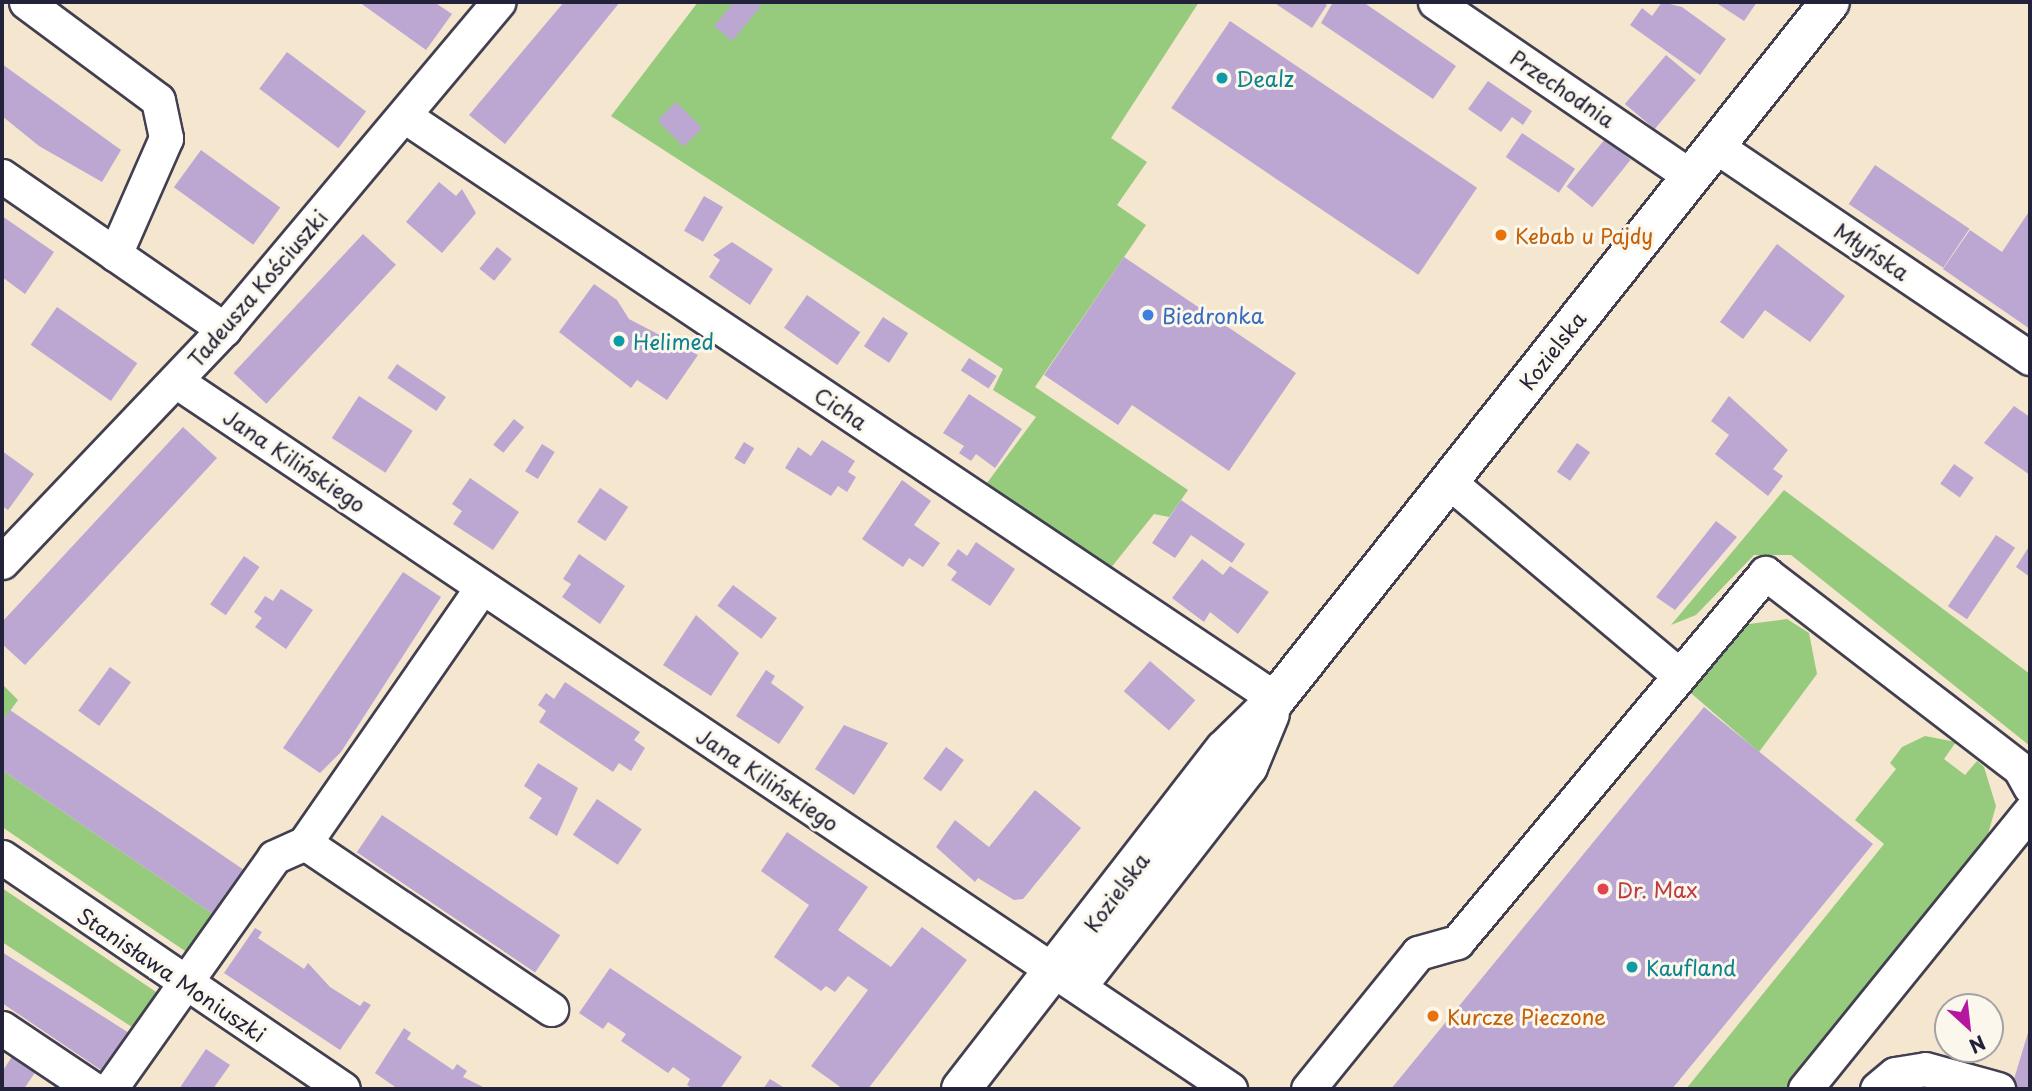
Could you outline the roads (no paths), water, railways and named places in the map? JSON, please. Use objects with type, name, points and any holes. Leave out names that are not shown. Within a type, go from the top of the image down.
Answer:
[{"type":"main road","name":"Kozielska","points":[[961,1089],[1066,978],[1248,766],[1276,699],[1830,2]]},
{"type":"main road","name":"Kozielska","points":[[993,1089],[1066,978]]},
{"type":"street","points":[[26,2],[158,100],[166,138],[115,254]]},
{"type":"street","name":"Tadeusza Kościuszki","points":[[2,562],[224,329],[406,117],[498,2]]},
{"type":"street","name":"Przechodnia","points":[[1435,2],[1690,176]]},
{"type":"street","name":"Cicha","points":[[406,117],[1276,699]]},
{"type":"street","name":"Młyńska","points":[[1714,145],[2030,358]]},
{"type":"street","points":[[2,176],[224,329]]},
{"type":"street","name":"Jana Kilińskiego","points":[[176,381],[1230,1089]]},
{"type":"street","points":[[1448,481],[1677,673]]},
{"type":"street","points":[[1308,1089],[1418,953],[1457,942],[1677,673],[1765,573],[2020,769],[2030,787]]},
{"type":"street","points":[[110,1089],[274,857],[305,843],[482,587]]},
{"type":"street","points":[[1805,1089],[2030,811]]},
{"type":"street","points":[[305,843],[551,1009]]},
{"type":"street","name":"Stanisława Moniuszki","points":[[2,857],[338,1088]]},
{"type":"street","points":[[2,1028],[93,1089]]},
{"type":"street","points":[[1877,1089],[1895,1074],[1925,1069],[1998,1089]]},
{"type":"place","name":"Dealz","points":[[1222,78]]},
{"type":"place","name":"Kebab u Pajdy","points":[[1501,235]]},
{"type":"place","name":"Biedronka","points":[[1148,315]]},
{"type":"place","name":"Helimed","points":[[619,341]]},
{"type":"place","name":"Dr. Max","points":[[1603,889]]},
{"type":"place","name":"Kaufland","points":[[1632,967]]},
{"type":"place","name":"Kurcze Pieczone","points":[[1433,1016]]}]
